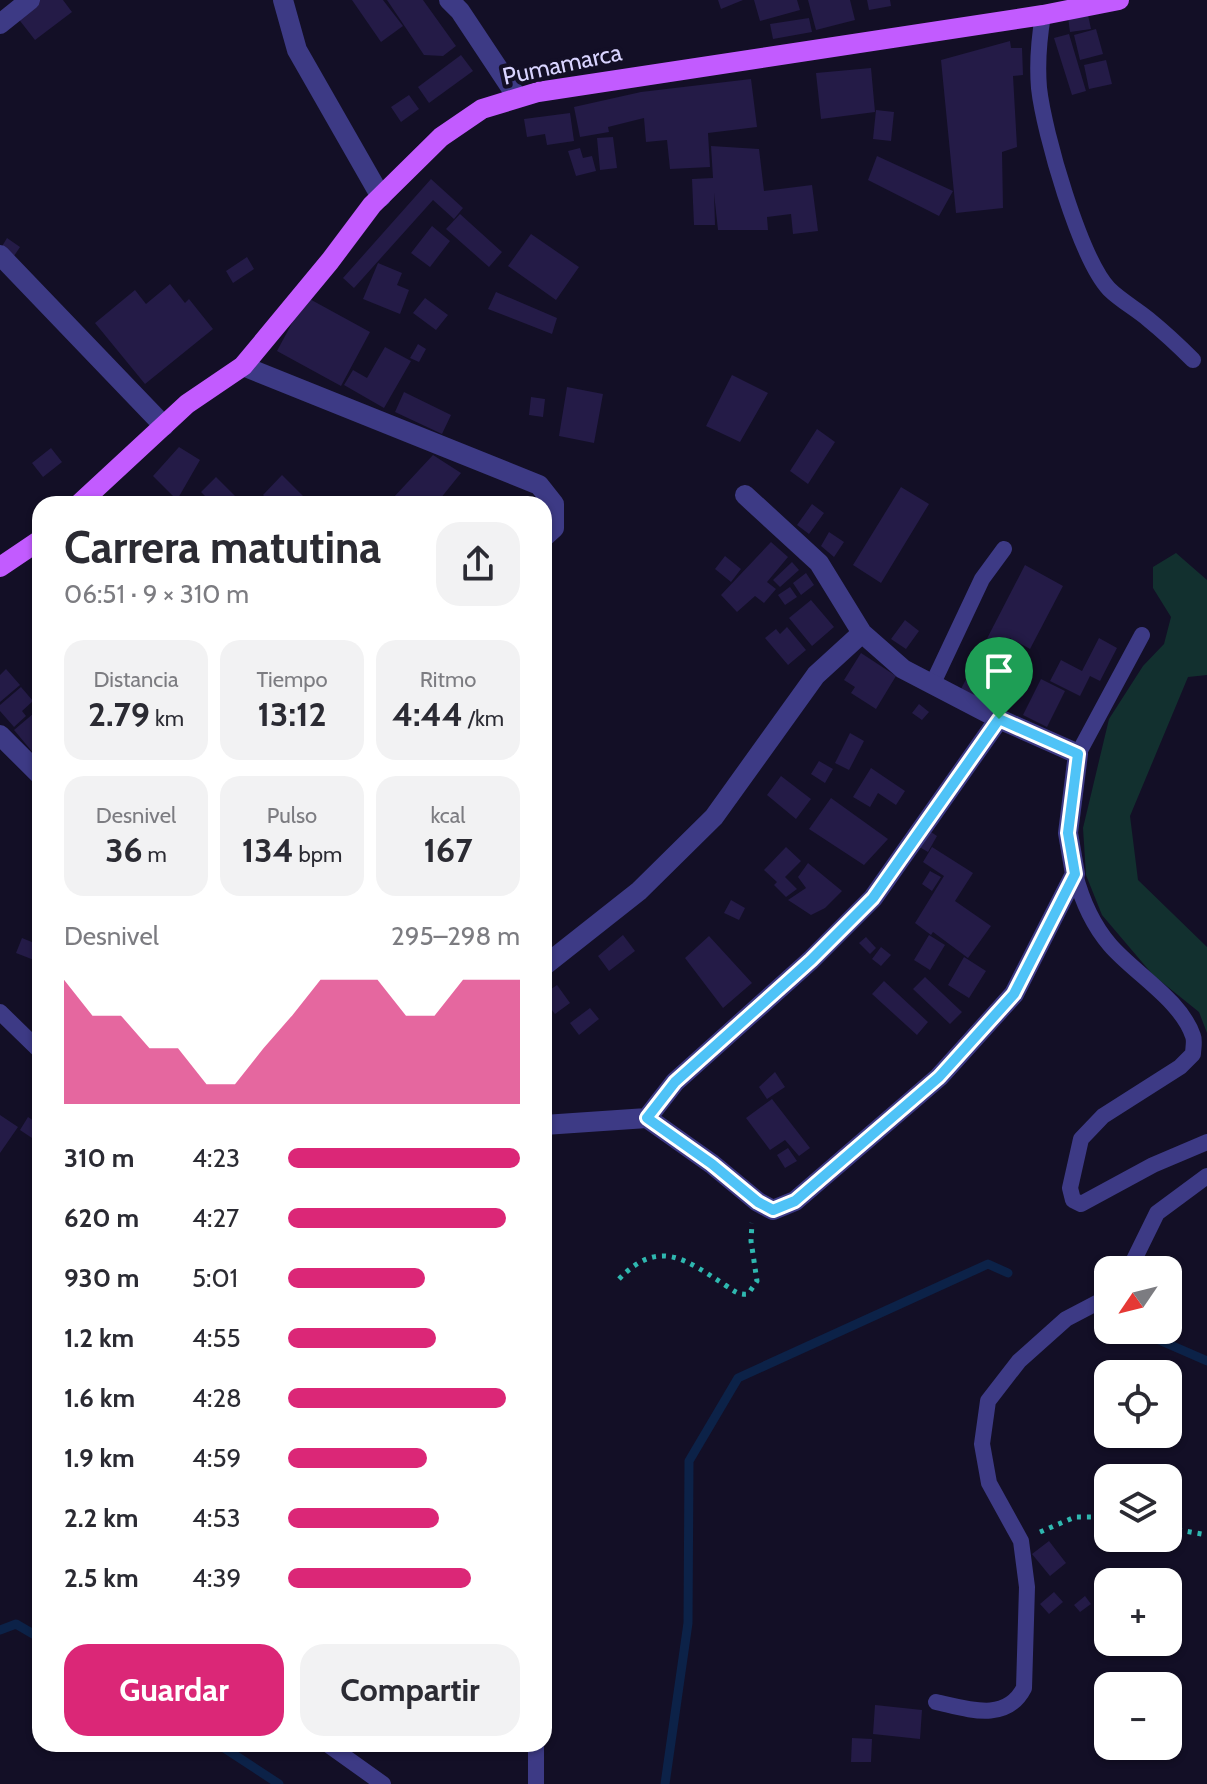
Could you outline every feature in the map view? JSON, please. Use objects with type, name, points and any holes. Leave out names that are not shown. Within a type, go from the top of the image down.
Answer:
[{"type":"main road","name":"Pumamarca","points":[[88,496],[187,404],[243,366],[381,197],[441,137],[482,109],[517,97],[669,70],[1045,8],[1119,0]]},
{"type":"main road","points":[[0,567],[32,545]]},
{"type":"street","points":[[0,24],[30,0]]},
{"type":"street","points":[[283,0],[297,50],[381,197]]},
{"type":"street","points":[[449,0],[460,11],[517,97]]},
{"type":"street","points":[[0,255],[164,426]]},
{"type":"street","points":[[243,366],[539,485],[548,496]]},
{"type":"street","points":[[552,1124],[647,1118],[712,1164],[758,1202],[773,1210],[795,1201],[939,1077],[1014,994],[1075,874],[1068,833],[1078,754],[999,719],[903,669],[862,633],[819,563],[745,495]]},
{"type":"street","points":[[552,501],[552,530]]},
{"type":"street","points":[[552,960],[639,891],[714,817],[816,675],[862,633]]},
{"type":"street","points":[[647,1118],[675,1082],[811,960],[873,898],[999,719]]},
{"type":"street","points":[[0,735],[32,767]]},
{"type":"lane","points":[[1045,8],[1039,40],[1039,89],[1058,170],[1075,222],[1108,288],[1193,360]]},
{"type":"lane","points":[[933,683],[982,579],[1004,549]]},
{"type":"lane","points":[[1078,754],[1142,635]]},
{"type":"lane","points":[[1075,874],[1082,901],[1095,926],[1111,946],[1175,1007],[1194,1037],[1193,1054],[1180,1067],[1103,1116],[1081,1139],[1070,1188],[1073,1200],[1081,1204],[1094,1199],[1153,1165],[1207,1142]]},
{"type":"lane","points":[[0,1012],[32,1043]]},
{"type":"lane","points":[[1136,1256],[1157,1213],[1207,1176]]},
{"type":"lane","points":[[936,1702],[972,1709],[1003,1710],[1017,1703],[1024,1688],[1027,1587],[1021,1541],[989,1483],[982,1444],[988,1401],[1019,1361],[1066,1319],[1094,1304]]},
{"type":"lane","points":[[338,1752],[383,1784]]},
{"type":"lane","points":[[536,1752],[536,1784]]},
{"type":"path","points":[[619,1279],[651,1256],[665,1254],[691,1264],[738,1295],[748,1294],[757,1281],[751,1241],[752,1224],[773,1210]]},
{"type":"path","points":[[1021,1541],[1075,1517],[1094,1517]]},
{"type":"path","points":[[1182,1531],[1207,1535]]},
{"type":"green space","points":[[1176,553],[1207,580],[1207,675],[1188,677],[1130,816],[1138,880],[1207,947],[1207,1033],[1199,1012],[1153,975],[1102,915],[1086,875],[1083,828],[1109,719],[1143,666],[1164,644],[1171,617],[1153,588],[1153,567]]},
{"type":"building","points":[[39,0],[63,0],[72,12],[35,40],[17,17]]},
{"type":"building","points":[[352,0],[383,0],[403,26],[381,42]]},
{"type":"building","points":[[387,0],[423,0],[456,46],[443,56],[424,55]]},
{"type":"building","points":[[718,0],[743,0],[721,9]]},
{"type":"building","points":[[754,0],[797,0],[800,10],[760,21]]},
{"type":"building","points":[[808,0],[850,0],[855,20],[816,30]]},
{"type":"building","points":[[867,0],[890,0],[891,6],[869,10]]},
{"type":"building","points":[[1088,15],[1091,29],[1070,32],[1068,17]]},
{"type":"building","points":[[809,18],[812,32],[773,39],[770,24]]},
{"type":"building","points":[[1096,29],[1103,54],[1080,60],[1074,35]]},
{"type":"building","points":[[1069,34],[1086,91],[1072,95],[1054,38]]},
{"type":"building","points":[[1010,41],[1011,48],[1022,48],[1023,75],[1013,76],[1017,147],[1002,152],[1003,208],[956,213],[941,60]]},
{"type":"building","points":[[461,55],[473,71],[429,103],[418,87]]},
{"type":"building","points":[[1106,60],[1112,84],[1089,89],[1084,65]]},
{"type":"building","points":[[871,68],[875,112],[821,119],[816,73]]},
{"type":"building","points":[[751,79],[757,127],[708,133],[710,167],[670,169],[667,140],[646,142],[644,118],[608,127],[609,132],[580,137],[574,107],[641,92]]},
{"type":"building","points":[[409,95],[419,109],[401,122],[391,107]]},
{"type":"building","points":[[876,110],[894,112],[891,141],[873,139]]},
{"type":"building","points":[[570,113],[574,141],[547,145],[545,134],[527,137],[524,119]]},
{"type":"building","points":[[613,137],[617,168],[600,170],[597,138]]},
{"type":"building","points":[[711,146],[759,149],[764,191],[812,185],[818,231],[793,234],[791,214],[767,217],[768,230],[718,230],[714,193],[715,225],[694,225],[692,179],[713,178]]},
{"type":"building","points":[[580,148],[583,158],[592,156],[596,171],[576,176],[568,151]]},
{"type":"building","points":[[877,156],[953,191],[939,216],[868,180]]},
{"type":"building","points":[[431,179],[463,208],[454,219],[433,200],[354,288],[343,278]]},
{"type":"building","points":[[460,214],[502,252],[489,267],[446,229]]},
{"type":"building","points":[[432,226],[450,241],[430,267],[411,253]]},
{"type":"building","points":[[531,234],[579,267],[556,300],[508,266]]},
{"type":"building","points":[[7,238],[20,247],[14,256],[1,248]]},
{"type":"building","points":[[247,257],[254,269],[233,283],[226,271]]},
{"type":"building","points":[[378,263],[402,273],[397,285],[409,290],[400,314],[363,299]]},
{"type":"building","points":[[170,284],[185,303],[189,299],[213,329],[145,384],[95,323],[135,290],[146,304]]},
{"type":"building","points":[[496,292],[557,318],[552,334],[488,309]]},
{"type":"building","points":[[306,297],[370,332],[341,386],[277,351]]},
{"type":"building","points":[[425,298],[448,315],[436,330],[413,313]]},
{"type":"building","points":[[418,344],[426,349],[419,362],[410,358]]},
{"type":"building","points":[[385,347],[411,361],[384,408],[344,385],[353,370],[367,378]]},
{"type":"building","points":[[732,375],[768,393],[740,442],[706,426]]},
{"type":"building","points":[[567,387],[603,394],[594,443],[559,436]]},
{"type":"building","points":[[404,392],[451,415],[442,434],[395,412]]},
{"type":"building","points":[[531,397],[545,399],[543,417],[529,415]]},
{"type":"building","points":[[817,429],[835,442],[808,484],[790,471]]},
{"type":"building","points":[[179,447],[200,460],[179,496],[173,496],[153,476]]},
{"type":"building","points":[[51,448],[62,462],[43,477],[32,463]]},
{"type":"building","points":[[433,455],[461,473],[442,496],[395,496]]},
{"type":"building","points":[[282,475],[303,496],[264,496]]},
{"type":"building","points":[[216,477],[235,496],[205,496],[201,492]]},
{"type":"building","points":[[901,487],[929,504],[881,583],[853,565]]},
{"type":"building","points":[[812,504],[824,513],[809,534],[797,525]]},
{"type":"building","points":[[829,532],[844,542],[834,557],[821,546]]},
{"type":"building","points":[[771,542],[788,557],[767,582],[776,589],[764,603],[755,596],[737,612],[721,595]]},
{"type":"building","points":[[725,556],[741,569],[731,582],[715,569]]},
{"type":"building","points":[[792,562],[799,570],[780,587],[773,580]]},
{"type":"building","points":[[1025,565],[1063,586],[1030,649],[1010,638],[979,698],[961,689]]},
{"type":"building","points":[[806,573],[814,585],[801,595],[793,583]]},
{"type":"building","points":[[790,587],[797,597],[785,605],[778,595]]},
{"type":"building","points":[[811,600],[834,627],[812,646],[789,618]]},
{"type":"building","points":[[905,620],[919,631],[906,649],[891,639]]},
{"type":"building","points":[[787,627],[806,650],[788,665],[765,638],[776,629],[780,634]]},
{"type":"building","points":[[1099,638],[1117,648],[1100,681],[1090,676],[1080,696],[1050,681],[1061,660],[1082,671]]},
{"type":"building","points":[[861,653],[896,676],[876,709],[851,693],[855,687],[844,680]]},
{"type":"building","points":[[6,669],[20,685],[0,702],[0,675]]},
{"type":"building","points":[[1041,679],[1065,691],[1047,727],[1023,715]]},
{"type":"building","points":[[21,687],[32,700],[22,711],[26,716],[14,727],[0,711],[0,705]]},
{"type":"building","points":[[919,704],[929,712],[922,720],[912,713]]},
{"type":"building","points":[[32,715],[32,751],[14,730]]},
{"type":"building","points":[[850,733],[864,741],[849,770],[835,763]]},
{"type":"building","points":[[819,761],[833,769],[825,783],[811,774]]},
{"type":"building","points":[[871,768],[905,791],[896,805],[878,793],[870,807],[853,797]]},
{"type":"building","points":[[781,776],[811,799],[796,819],[767,795]]},
{"type":"building","points":[[831,798],[888,839],[864,865],[809,829]]},
{"type":"building","points":[[925,828],[937,836],[928,852],[916,845]]},
{"type":"building","points":[[786,847],[801,861],[785,877],[797,889],[786,897],[774,885],[777,882],[764,870]]},
{"type":"building","points":[[932,847],[973,873],[955,901],[991,926],[968,958],[933,932],[931,935],[915,923],[944,876],[923,862]]},
{"type":"building","points":[[808,863],[842,891],[825,908],[811,915],[788,900],[806,888],[798,877]]},
{"type":"building","points":[[930,871],[941,877],[932,891],[922,884]]},
{"type":"building","points":[[731,900],[745,908],[739,920],[724,913]]},
{"type":"building","points":[[623,935],[635,951],[609,971],[598,956]]},
{"type":"building","points":[[929,935],[945,945],[930,970],[914,960]]},
{"type":"building","points":[[709,936],[752,983],[723,1008],[685,958]]},
{"type":"building","points":[[866,937],[876,948],[870,954],[859,943]]},
{"type":"building","points":[[22,938],[32,942],[32,959],[16,953]]},
{"type":"building","points":[[881,947],[891,955],[881,966],[872,959]]},
{"type":"building","points":[[964,957],[986,971],[969,998],[948,985]]},
{"type":"building","points":[[925,977],[962,1012],[950,1024],[913,989]]},
{"type":"building","points":[[884,981],[928,1022],[917,1035],[872,994]]},
{"type":"building","points":[[557,985],[570,1003],[555,1014],[552,1010],[552,988]]},
{"type":"building","points":[[590,1008],[599,1019],[579,1035],[570,1023]]},
{"type":"building","points":[[775,1072],[785,1087],[767,1099],[759,1087]]},
{"type":"building","points":[[772,1099],[810,1148],[799,1156],[785,1140],[770,1150],[746,1118]]},
{"type":"building","points":[[0,1115],[18,1127],[0,1153]]},
{"type":"building","points":[[28,1117],[32,1120],[32,1138],[20,1130]]},
{"type":"building","points":[[788,1148],[797,1161],[785,1168],[777,1155]]},
{"type":"building","points":[[1049,1541],[1066,1563],[1050,1576],[1032,1554]]},
{"type":"building","points":[[1054,1592],[1063,1602],[1049,1614],[1040,1604]]},
{"type":"building","points":[[1085,1596],[1091,1604],[1080,1612],[1074,1605]]},
{"type":"building","points":[[875,1705],[922,1710],[920,1739],[873,1734]]},
{"type":"building","points":[[852,1738],[872,1739],[871,1762],[851,1762]]},
{"type":"waterway","points":[[665,1784],[688,1623],[689,1461],[738,1378],[988,1264],[1008,1273]]},
{"type":"waterway","points":[[1168,1344],[1207,1361]]},
{"type":"waterway","points":[[0,1630],[16,1624],[32,1633]]},
{"type":"waterway","points":[[230,1752],[279,1784]]},
{"type":"route","points":[[999,719],[1078,754],[1068,833],[1075,874],[1014,994],[939,1077],[795,1201],[773,1210],[647,1118],[675,1082],[811,960],[873,898],[999,719]]}]
